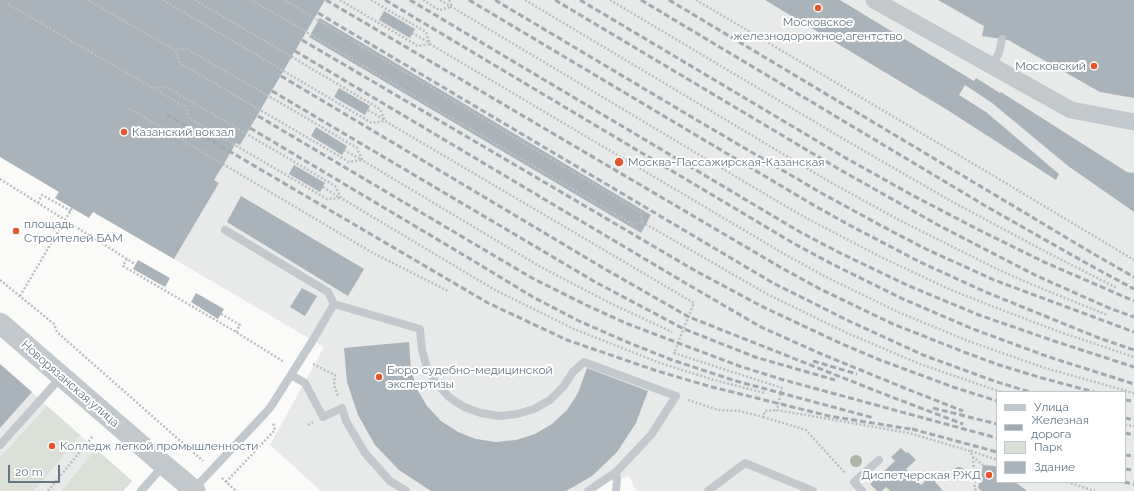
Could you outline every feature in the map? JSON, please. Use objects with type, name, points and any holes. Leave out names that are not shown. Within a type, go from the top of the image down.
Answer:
[{"type":"street","points":[[874,0],[1071,110],[1134,122]]},
{"type":"street","name":"Новорязанская улица","points":[[0,323],[194,490]]},
{"type":"lane","points":[[991,66],[999,53],[1002,39]]},
{"type":"lane","points":[[225,230],[328,292],[334,304],[420,329],[422,350],[427,368],[436,384],[449,397],[464,407],[481,413],[499,416],[517,414],[534,409],[550,400],[563,387],[573,372],[584,362],[676,396],[651,435],[616,472],[588,491]]},
{"type":"lane","points":[[194,490],[270,408],[334,304]]},
{"type":"lane","points":[[291,375],[305,383],[323,418],[342,408],[346,421],[365,453],[390,480],[406,491]]},
{"type":"lane","points":[[0,445],[61,376]]},
{"type":"lane","points":[[862,491],[854,482],[878,460]]},
{"type":"lane","points":[[708,491],[745,463],[813,491]]},
{"type":"lane","points":[[141,491],[164,465]]},
{"type":"lane","points":[[616,472],[616,491]]},
{"type":"path","points":[[88,0],[174,50],[188,49],[290,108],[357,148],[362,160]]},
{"type":"path","points":[[163,0],[372,123],[386,121]]},
{"type":"path","points":[[195,0],[380,109],[386,121]]},
{"type":"path","points":[[252,0],[632,224],[642,222],[767,294],[847,333],[920,364],[998,391]]},
{"type":"path","points":[[284,0],[640,212],[642,222]]},
{"type":"path","points":[[340,0],[418,46],[430,44]]},
{"type":"path","points":[[371,0],[426,32],[430,44]]},
{"type":"path","points":[[423,0],[439,10],[452,7]]},
{"type":"path","points":[[440,0],[770,197],[808,219],[881,257],[984,304],[1057,332],[1134,358]]},
{"type":"path","points":[[449,0],[452,7]]},
{"type":"path","points":[[525,0],[830,182],[899,220],[999,270],[1106,315]]},
{"type":"path","points":[[610,0],[951,201],[1117,288]]},
{"type":"path","points":[[696,0],[1134,260]]},
{"type":"path","points":[[8,4],[186,107],[189,118],[320,195],[327,199],[341,198]]},
{"type":"path","points":[[412,33],[786,255],[863,296],[933,327],[1003,354],[1134,393]]},
{"type":"path","points":[[174,50],[180,63],[349,162],[362,160]]},
{"type":"path","points":[[152,88],[166,87],[179,94],[335,186],[341,198]]},
{"type":"path","points":[[130,109],[373,253],[448,291]]},
{"type":"path","points":[[368,110],[694,303],[674,353],[782,388],[777,410]]},
{"type":"path","points":[[344,150],[539,266],[612,304],[672,332]]},
{"type":"path","points":[[0,179],[135,264]]},
{"type":"path","points":[[323,187],[495,290],[574,329],[660,362],[714,380],[765,393]]},
{"type":"path","points":[[38,203],[42,195],[70,212]]},
{"type":"path","points":[[20,296],[72,208]]},
{"type":"path","points":[[127,259],[123,266],[236,332],[240,325],[221,314]]},
{"type":"path","points":[[0,280],[54,324],[57,332],[236,491]]},
{"type":"path","points":[[302,358],[335,375],[334,385],[342,408]]},
{"type":"path","points":[[676,396],[718,410],[740,411],[806,430],[854,482]]},
{"type":"path","points":[[763,417],[765,411],[777,410],[909,433],[996,460]]},
{"type":"path","points":[[48,491],[93,436]]},
{"type":"path","points":[[970,451],[973,457],[975,489],[977,491]]},
{"type":"path","points":[[973,457],[983,465]]},
{"type":"path","points":[[1070,483],[1095,491]]},
{"type":"shaded area","points":[[325,0],[765,0],[949,111],[965,85],[992,103],[1068,166],[1134,212],[1134,491],[636,491],[629,476],[605,483],[594,491],[321,491],[270,445],[324,347],[174,259],[219,183],[214,180],[236,143],[240,145]]},
{"type":"shaded area","points":[[840,0],[1134,0],[1134,173],[1127,172],[1001,92],[1000,93],[974,81]]},
{"type":"shaded area","name":"Колледж легкой промышленности","points":[[0,364],[132,481],[123,491],[0,491]]},
{"type":"green space","points":[[47,406],[80,435],[34,491],[0,491],[0,458]]},
{"type":"green space","points":[[96,449],[132,481],[123,491],[62,491]]},
{"type":"building","name":"Казанский вокзал","points":[[0,0],[325,0],[240,145],[236,143],[214,180],[219,183],[174,259],[93,212],[89,218],[55,198],[59,192],[0,157]]},
{"type":"building","points":[[765,0],[840,0],[974,81],[976,78],[1000,93],[1001,92],[1127,172],[1134,173],[1134,212],[1068,166],[992,103],[965,85],[959,95],[986,112],[1059,174],[1056,180],[949,111]]},
{"type":"building","name":"Московский","points":[[938,0],[1134,0],[1134,98],[1100,92],[1008,40],[982,36],[984,26]]},
{"type":"building","points":[[384,11],[415,29],[410,38],[379,20]]},
{"type":"building","points":[[320,18],[651,215],[641,233],[309,37]]},
{"type":"building","points":[[339,88],[370,106],[365,115],[334,97]]},
{"type":"building","points":[[316,127],[347,146],[342,155],[311,136]]},
{"type":"building","points":[[294,165],[325,183],[320,192],[289,174]]},
{"type":"building","points":[[241,196],[364,269],[348,296],[227,222]]},
{"type":"building","points":[[138,260],[170,278],[165,287],[133,269]]},
{"type":"building","points":[[302,288],[317,296],[305,316],[290,307]]},
{"type":"building","points":[[196,293],[224,309],[218,319],[191,302]]},
{"type":"building","points":[[409,342],[411,370],[417,389],[427,406],[441,421],[458,432],[476,439],[496,442],[516,440],[535,434],[552,424],[567,410],[578,393],[587,368],[648,391],[636,423],[617,452],[592,476],[566,491],[431,491],[399,470],[375,445],[358,415],[347,382],[344,348]]},
{"type":"building","points":[[0,364],[32,392],[0,428]]},
{"type":"building","points":[[901,448],[906,453],[908,452],[916,460],[906,469],[921,485],[930,476],[943,491],[890,491],[886,487],[882,491],[877,491],[870,484],[895,461],[891,457]]},
{"type":"building","name":"Диспетчерская РЖД","points":[[983,465],[996,467],[996,483],[1016,483],[1027,491],[982,491],[978,488]]},
{"type":"railway","points":[[326,0],[780,267],[820,289],[893,324],[964,352],[999,365],[1090,391]]},
{"type":"railway","points":[[385,0],[793,243],[832,264],[903,299],[973,329],[1049,357],[1134,384]]},
{"type":"railway","points":[[410,0],[800,232],[838,252],[909,286],[979,315],[1134,367]]},
{"type":"railway","points":[[469,0],[851,226],[920,262],[988,293],[1099,338],[1134,350]]},
{"type":"railway","points":[[495,0],[823,194],[893,232],[994,280],[1134,332]]},
{"type":"railway","points":[[555,0],[837,168],[938,225],[1037,276],[1109,308],[1134,317]]},
{"type":"railway","points":[[580,0],[844,157],[912,195],[1044,262],[1134,301]]},
{"type":"railway","points":[[641,0],[989,208],[1134,289]]},
{"type":"railway","points":[[669,0],[1134,277]]},
{"type":"railway","points":[[318,13],[773,283],[851,322],[923,355],[994,381],[1027,391]]},
{"type":"railway","points":[[302,40],[694,270],[761,306],[880,360],[953,387],[996,401]]},
{"type":"railway","points":[[295,51],[761,327],[819,353],[963,411]]},
{"type":"railway","points":[[281,76],[605,269],[689,317],[963,424]]},
{"type":"railway","points":[[272,91],[597,283],[684,329],[755,357],[835,380]]},
{"type":"railway","points":[[166,114],[488,303],[567,340],[657,371],[712,387],[829,416],[916,430]]},
{"type":"railway","points":[[258,116],[532,278],[628,324],[739,366],[784,380],[996,438]]},
{"type":"railway","points":[[250,128],[533,297],[579,321],[672,360],[736,381],[874,418]]},
{"type":"railway","points":[[813,361],[857,374]]},
{"type":"railway","points":[[1126,400],[1134,401]]},
{"type":"railway","points":[[933,408],[996,424]]},
{"type":"railway","points":[[1126,418],[1134,420]]},
{"type":"railway","points":[[912,429],[996,452]]},
{"type":"railway","points":[[1126,433],[1134,435]]},
{"type":"railway","points":[[1126,455],[1134,456]]},
{"type":"railway","points":[[1126,469],[1134,470]]},
{"type":"railway","points":[[1126,482],[1134,484]]},
{"type":"place","name":"Московское железнодорожное агентство","points":[[818,8]]},
{"type":"place","name":"Московский","points":[[1094,66]]},
{"type":"place","name":"Казанский вокзал","points":[[124,132]]},
{"type":"place","name":"Москва-Пассажирская-Казанская","points":[[619,162]]},
{"type":"place","name":"площадь Строителей БАМ","points":[[16,231]]},
{"type":"place","name":"Бюро судебно-медицинской экспертизы","points":[[379,377]]},
{"type":"place","name":"Колледж легкой промышленности","points":[[52,446]]},
{"type":"place","name":"Диспетчерская РЖД","points":[[989,475]]}]
